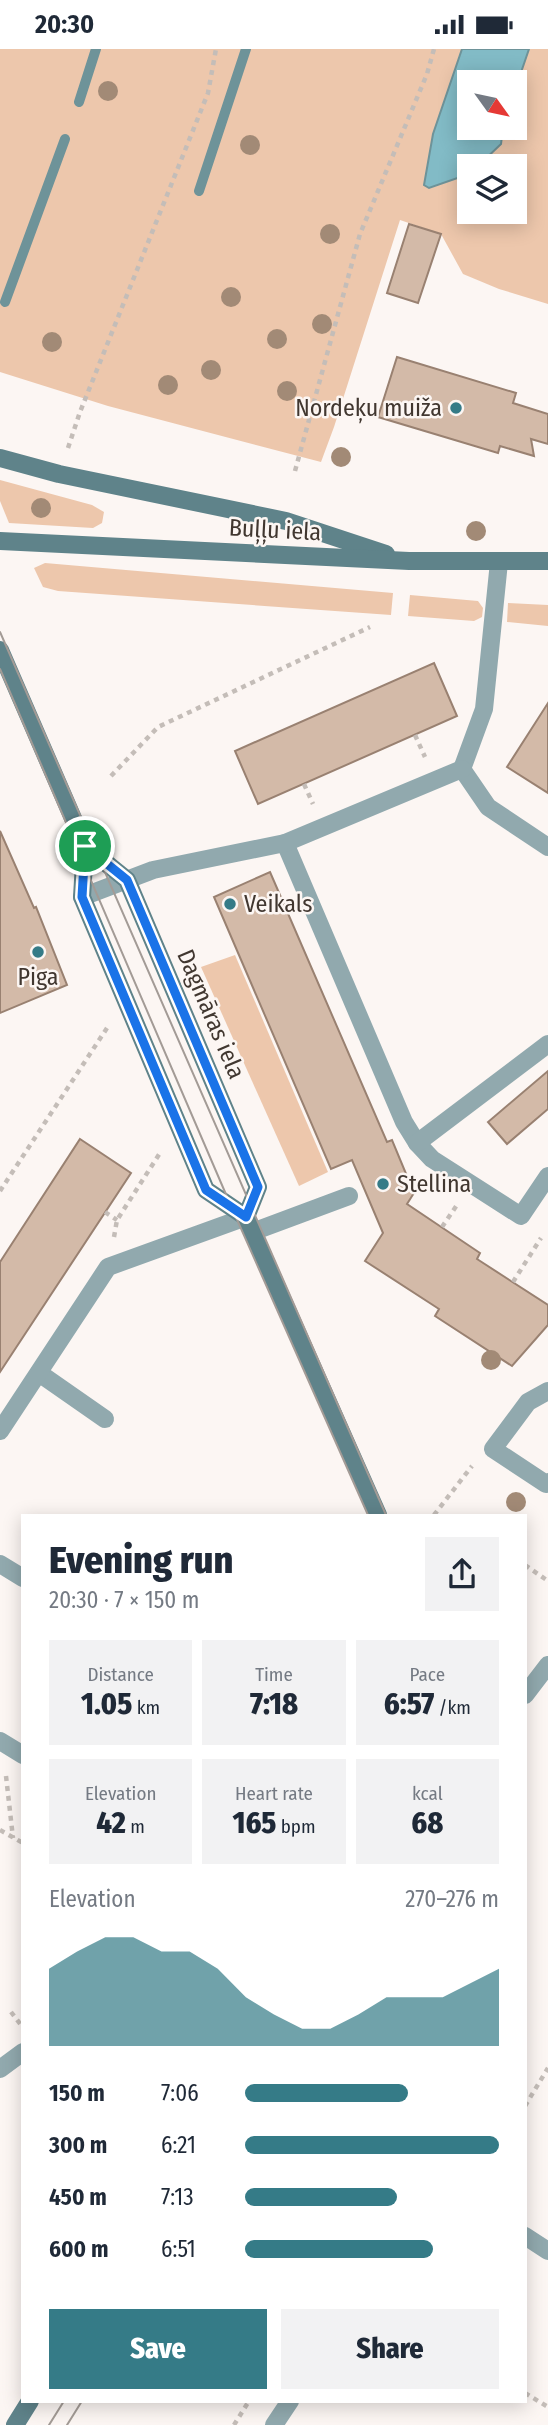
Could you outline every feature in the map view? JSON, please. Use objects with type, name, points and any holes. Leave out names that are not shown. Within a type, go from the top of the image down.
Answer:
[{"type":"street","points":[[0,458],[59,474],[286,521],[409,561]]},
{"type":"street","name":"Buļļu iela","points":[[0,541],[409,561],[548,561]]},
{"type":"street","points":[[82,897],[153,870],[285,843],[462,769],[484,709],[499,562]]},
{"type":"street","name":"Dagmāras iela","points":[[0,649],[85,846],[82,897],[206,1190],[249,1225],[258,1187],[127,880],[85,846]]},
{"type":"street","points":[[462,769],[488,807],[548,847]]},
{"type":"street","points":[[285,843],[404,1122],[417,1143],[432,1159],[521,1216],[548,1176]]},
{"type":"street","points":[[417,1143],[548,1044]]},
{"type":"street","points":[[0,1431],[108,1267],[349,1196]]},
{"type":"street","points":[[249,1225],[378,1514]]},
{"type":"street","points":[[38,1373],[104,1419]]},
{"type":"street","points":[[548,1391],[528,1402],[493,1449],[546,1484],[548,1482]]},
{"type":"street","points":[[0,1564],[21,1577]]},
{"type":"street","points":[[527,1692],[548,1665]]},
{"type":"street","points":[[1,1741],[21,1754]]},
{"type":"street","points":[[0,2069],[21,2053]]},
{"type":"street","points":[[527,2237],[548,2251]]},
{"type":"street","points":[[15,2425],[29,2403]]},
{"type":"street","points":[[274,2425],[289,2403]]},
{"type":"path","points":[[59,474],[80,412],[208,93],[216,49]]},
{"type":"path","points":[[295,471],[360,234],[427,75],[434,49]]},
{"type":"path","points":[[111,776],[158,727],[370,627]]},
{"type":"path","points":[[415,734],[421,749]]},
{"type":"path","points":[[304,784],[311,799]]},
{"type":"path","points":[[0,1191],[109,1026]]},
{"type":"path","points":[[108,1267],[117,1220],[163,1150]]},
{"type":"path","points":[[105,1212],[117,1220]]},
{"type":"path","points":[[521,1216],[548,1243]]},
{"type":"path","points":[[513,1282],[541,1238]]},
{"type":"path","points":[[435,1514],[474,1463],[493,1449]]},
{"type":"path","points":[[527,1566],[548,1581]]},
{"type":"path","points":[[1,1741],[13,1837]]},
{"type":"path","points":[[0,1830],[21,1842]]},
{"type":"path","points":[[11,2012],[21,2024]]},
{"type":"path","points":[[527,2103],[548,2068]]},
{"type":"path","points":[[527,2394],[548,2407]]},
{"type":"path","points":[[234,2425],[248,2403]]},
{"type":"shaded area","points":[[0,49],[548,49],[548,304],[499,289],[463,274],[441,234],[400,220],[321,462],[108,406],[0,372]]},
{"type":"shaded area","points":[[0,480],[92,505],[104,512],[102,523],[93,528],[9,523],[0,501]]},
{"type":"shaded area","points":[[45,563],[393,593],[391,615],[58,591],[43,587],[34,568]]},
{"type":"shaded area","points":[[410,595],[478,601],[483,608],[482,617],[474,621],[408,616]]},
{"type":"shaded area","points":[[508,603],[548,605],[548,626],[507,622]]},
{"type":"shaded area","points":[[235,955],[328,1172],[299,1186],[201,967]]},
{"type":"water","points":[[462,49],[529,49],[522,70],[457,70],[457,140],[502,140],[501,144],[491,154],[457,154],[457,178],[429,188],[424,185],[433,134]]},
{"type":"building","points":[[409,224],[441,234],[418,303],[387,293]]},
{"type":"building","name":"Nordeķu muiža","points":[[397,357],[516,393],[513,403],[548,414],[548,444],[531,439],[534,456],[500,446],[498,453],[378,417]]},
{"type":"building","points":[[434,663],[457,716],[258,804],[235,751]]},
{"type":"building","points":[[548,703],[548,793],[507,767]]},
{"type":"building","points":[[0,831],[34,908],[36,907],[67,985],[0,1013]]},
{"type":"building","points":[[270,872],[387,1142],[392,1140],[414,1193],[407,1204],[480,1253],[477,1259],[548,1305],[548,1325],[512,1366],[435,1316],[439,1309],[365,1261],[383,1233],[352,1160],[331,1169],[214,897]]},
{"type":"building","points":[[548,1071],[548,1109],[507,1144],[488,1122]]},
{"type":"building","points":[[80,1139],[131,1173],[0,1372],[0,1262]]},
{"type":"waterway","points":[[79,102],[96,49]]},
{"type":"waterway","points":[[199,191],[246,49]]},
{"type":"waterway","points":[[5,302],[65,139]]},
{"type":"tram line","points":[[0,632],[386,1514]]},
{"type":"tram line","points":[[0,669],[231,1206],[368,1514]]},
{"type":"tram line","points":[[49,2425],[63,2403]]},
{"type":"tram line","points":[[67,2425],[81,2403]]},
{"type":"place","name":"Nordeķu muiža","points":[[456,408]]},
{"type":"place","name":"Veikals","points":[[230,904]]},
{"type":"place","name":"Piga","points":[[38,952]]},
{"type":"place","name":"Stellina","points":[[383,1184]]},
{"type":"route","points":[[85,846],[127,880],[258,1187],[246,1217],[206,1190],[82,897],[85,846]]}]
